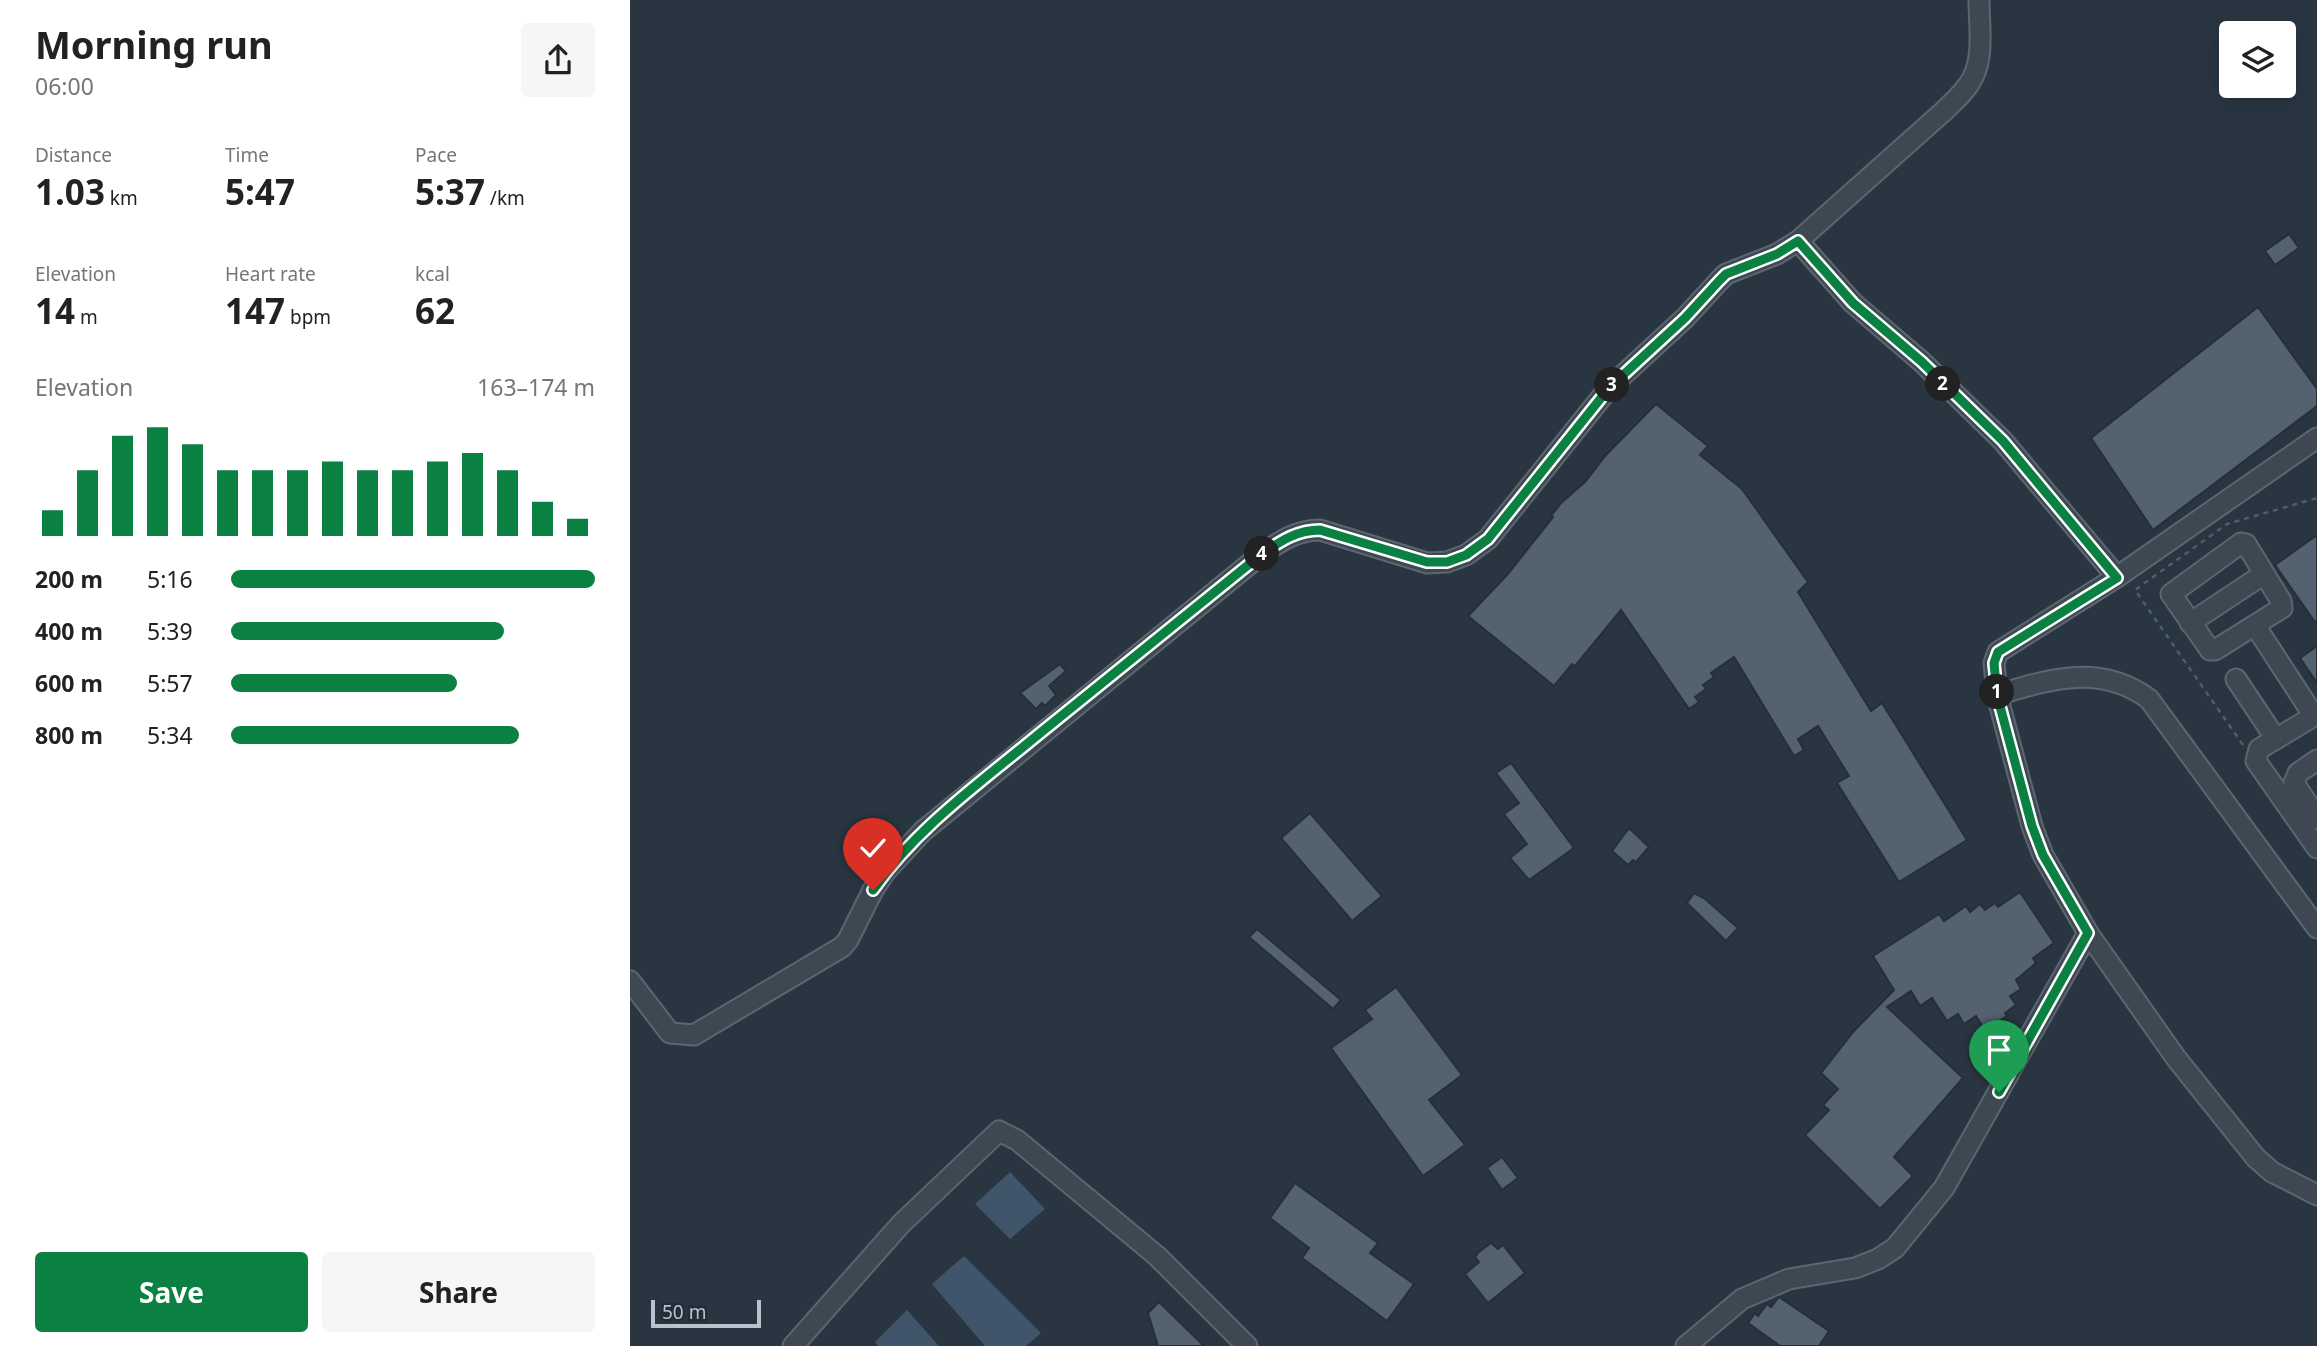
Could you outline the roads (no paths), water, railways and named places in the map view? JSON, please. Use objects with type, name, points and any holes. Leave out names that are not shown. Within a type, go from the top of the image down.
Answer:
[{"type":"street","points":[[630,981],[670,1033],[694,1035],[842,947],[885,872],[923,831],[1220,587],[1283,539],[1301,532],[1320,530],[1436,563],[1458,559],[1477,549],[1515,507],[1609,388],[1685,318],[1726,274],[1777,254],[1798,241],[1944,111],[1965,89],[1974,76],[1979,52],[1979,0]]},
{"type":"street","points":[[1798,241],[1853,303],[1922,362],[2003,441],[2117,578]]},
{"type":"street","points":[[2317,438],[2117,578],[1998,652],[1994,663],[1997,695],[2032,826],[2043,855],[2088,933],[2176,1058],[2256,1158],[2272,1171],[2317,1195]]},
{"type":"street","points":[[2241,543],[2246,544],[2264,574],[2281,601],[2282,608],[2256,627],[2212,650],[2171,594],[2241,543]]},
{"type":"street","points":[[2190,623],[2264,574]]},
{"type":"street","points":[[2256,627],[2312,713],[2309,719],[2259,750],[2256,761],[2317,848]]},
{"type":"street","points":[[1997,695],[2065,677],[2115,681],[2133,687],[2149,699],[2317,928]]},
{"type":"street","points":[[2236,679],[2276,739]]},
{"type":"street","points":[[2314,807],[2297,791],[2294,779],[2317,760]]},
{"type":"street","points":[[1686,1346],[1742,1299],[1788,1279],[1855,1268],[1878,1259],[1895,1248],[1944,1188],[2088,933]]},
{"type":"street","points":[[793,1346],[901,1224],[999,1131],[1017,1140],[1157,1256],[1247,1346]]},
{"type":"water","points":[[1010,1172],[1045,1209],[1010,1239],[975,1204]]},
{"type":"water","points":[[964,1256],[1041,1333],[1026,1346],[985,1346],[932,1284]]},
{"type":"water","points":[[907,1310],[939,1346],[878,1346],[875,1342]]}]
